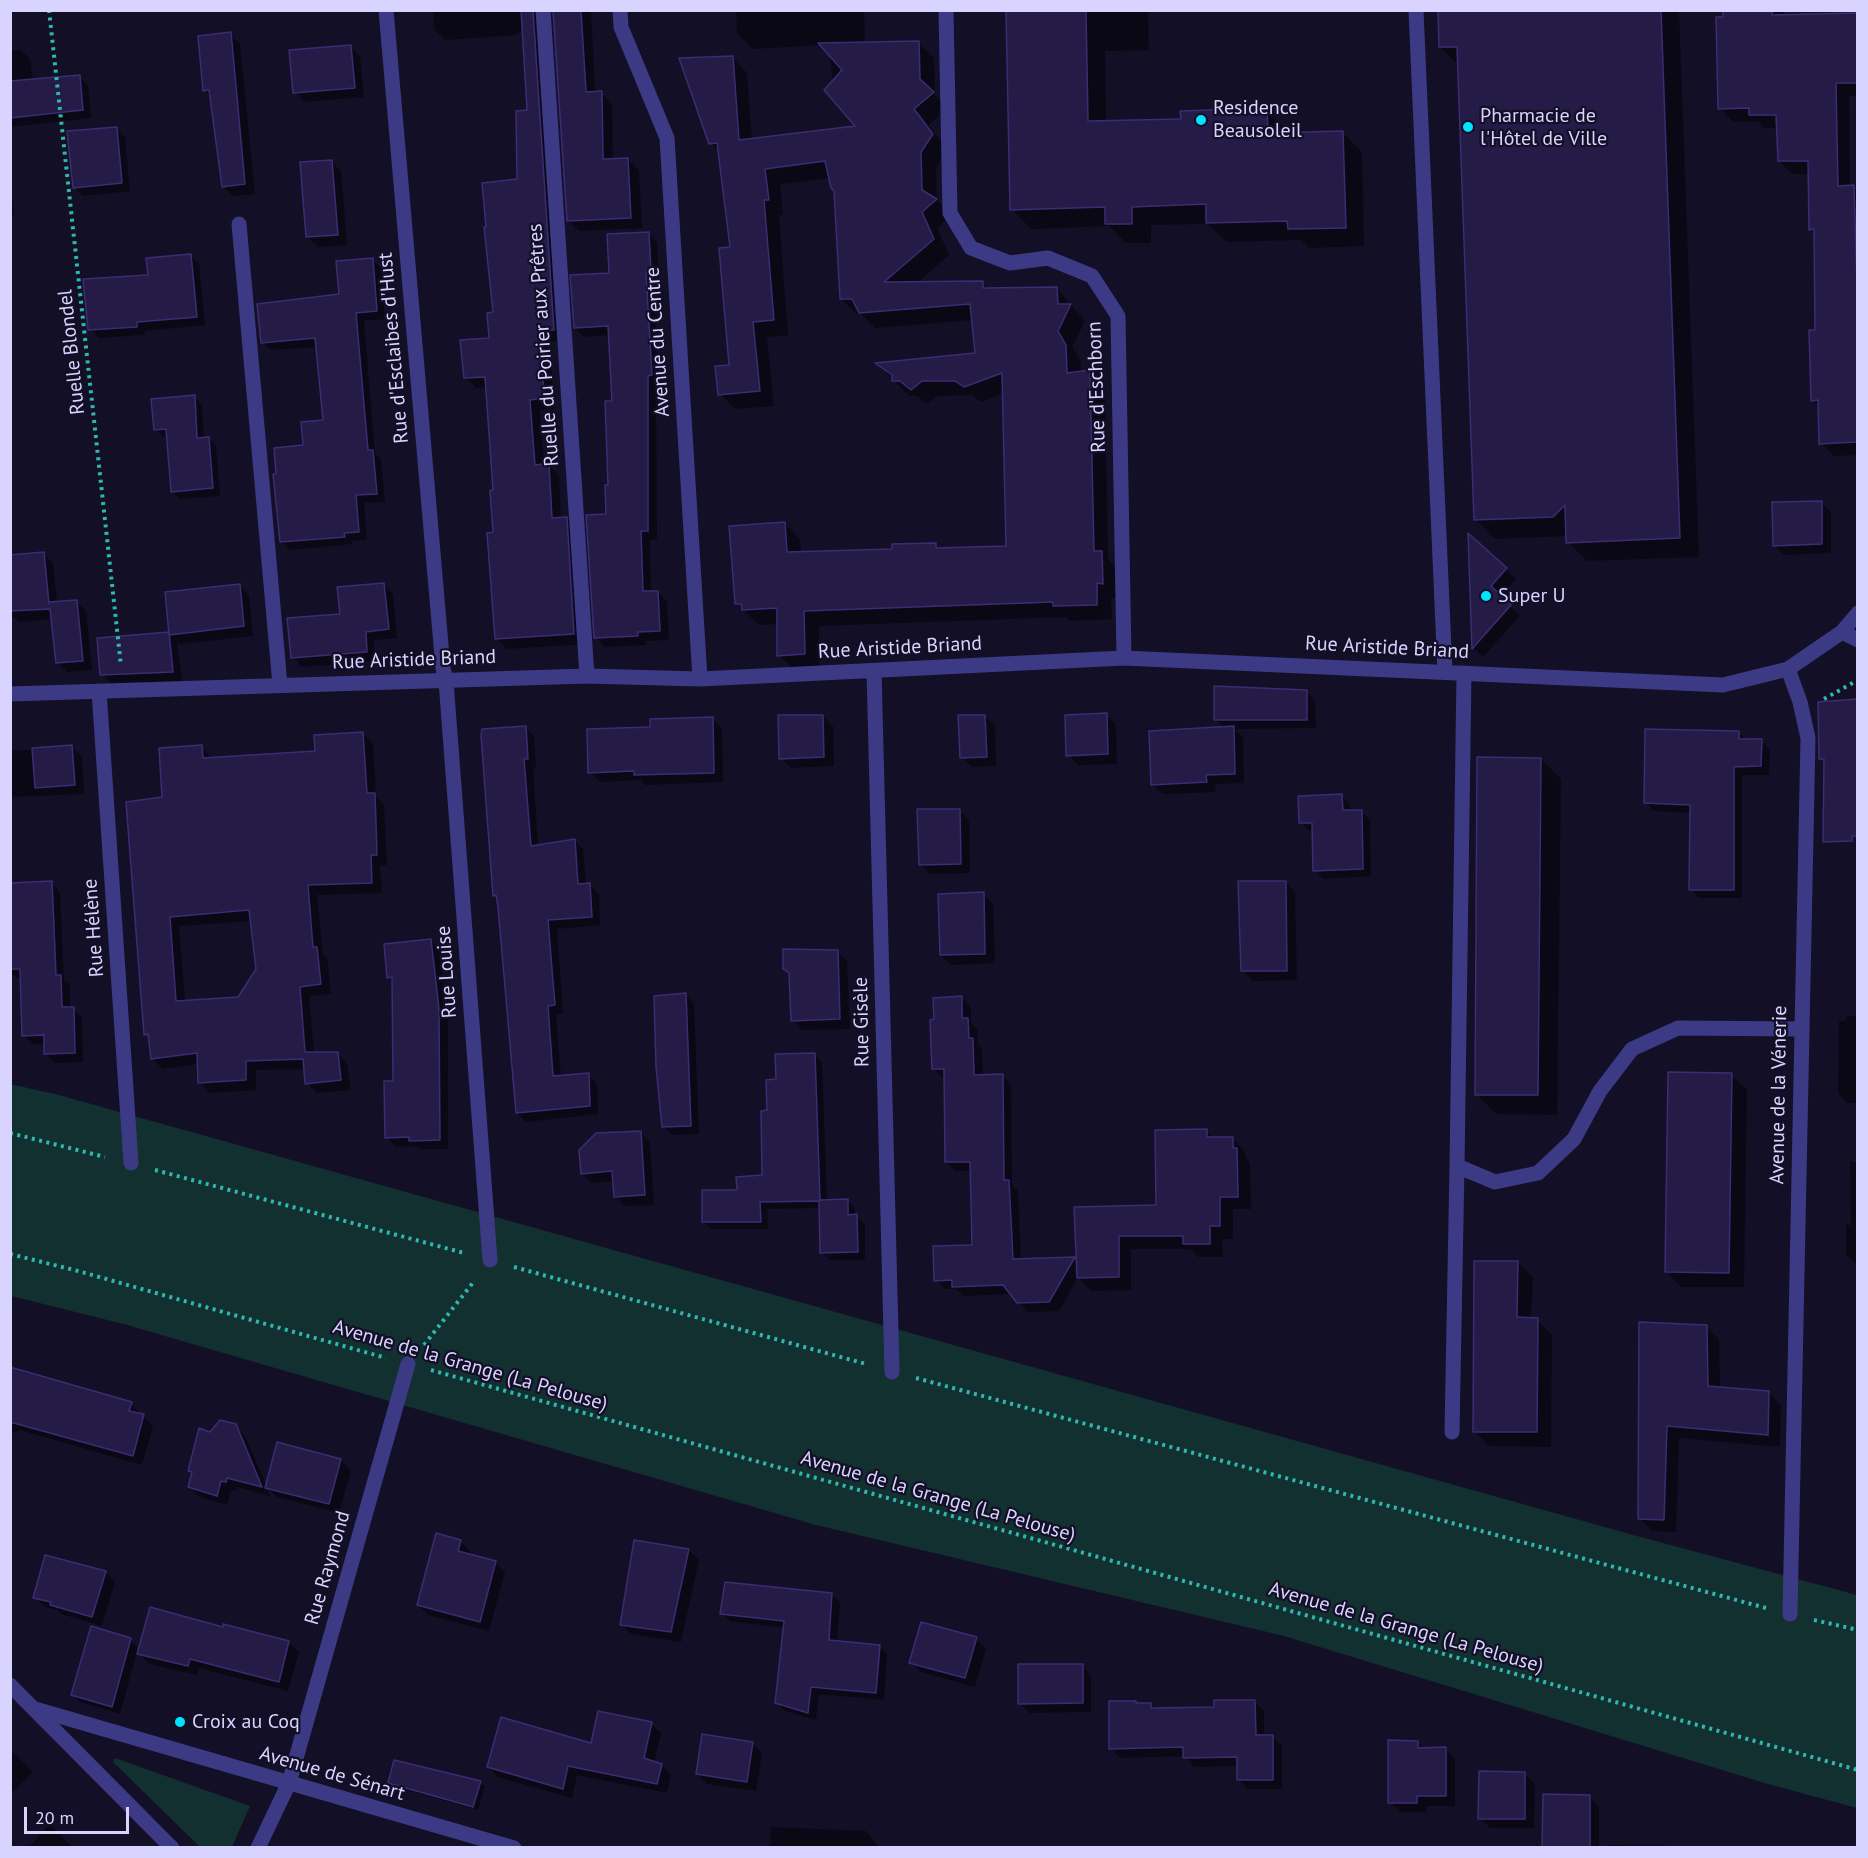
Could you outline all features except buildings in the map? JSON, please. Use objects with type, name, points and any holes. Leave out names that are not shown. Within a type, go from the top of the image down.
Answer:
[{"type":"street","name":"Rue d'Esclaibes d'Hust","points":[[386,10],[443,668],[446,681]]},
{"type":"street","name":"Ruelle du Poirier aux Prêtres","points":[[543,10],[587,676]]},
{"type":"street","name":"Avenue du Centre","points":[[620,10],[621,27],[666,138],[700,679]]},
{"type":"street","name":"Rue d'Eschborn","points":[[946,10],[950,213],[971,248],[1010,263],[1048,258],[1092,276],[1118,316],[1124,658]]},
{"type":"street","points":[[1416,10],[1445,672]]},
{"type":"street","points":[[239,224],[280,685]]},
{"type":"street","points":[[1788,669],[1842,632],[1857,613]]},
{"type":"street","points":[[1842,632],[1857,640]]},
{"type":"street","name":"Rue Aristide Briand","points":[[10,694],[587,676],[700,679],[1124,658],[1723,685],[1788,669]]},
{"type":"street","name":"Avenue de la Vénerie","points":[[1788,669],[1800,702],[1808,738],[1790,1614]]},
{"type":"street","name":"Rue Gisèle","points":[[874,671],[892,1372]]},
{"type":"street","points":[[1452,1432],[1464,673]]},
{"type":"street","name":"Rue Louise","points":[[446,681],[490,1260]]},
{"type":"street","name":"Rue Hélène","points":[[99,691],[130,1163]]},
{"type":"street","points":[[1457,1166],[1495,1182],[1538,1173],[1574,1139],[1600,1091],[1632,1049],[1678,1028],[1802,1029]]},
{"type":"street","name":"Rue Raymond","points":[[258,1848],[289,1783],[408,1364]]},
{"type":"street","points":[[10,1685],[172,1848]]},
{"type":"street","name":"Avenue de Sénart","points":[[35,1709],[514,1848]]},
{"type":"path","name":"Ruelle Blondel","points":[[49,10],[124,690]]},
{"type":"path","points":[[1800,702],[1815,703],[1857,680]]},
{"type":"path","points":[[10,1133],[130,1163],[892,1372],[1790,1614],[1857,1630]]},
{"type":"path","name":"Avenue de la Grange (La Pelouse)","points":[[10,1254],[78,1271],[1857,1770]]},
{"type":"path","points":[[408,1364],[490,1260]]},
{"type":"green space","points":[[10,1084],[59,1095],[1637,1536],[1857,1595],[1857,1808],[1768,1784],[1284,1636],[816,1525],[127,1325],[11,1296]]},
{"type":"green space","points":[[115,1758],[250,1806],[232,1847],[200,1847],[113,1762]]},
{"type":"place","name":"Residence Beausoleil","points":[[1201,120]]},
{"type":"place","name":"Pharmacie de l'Hôtel de Ville","points":[[1468,127]]},
{"type":"place","name":"Super U","points":[[1486,596]]},
{"type":"place","name":"Croix au Coq","points":[[180,1722]]}]
